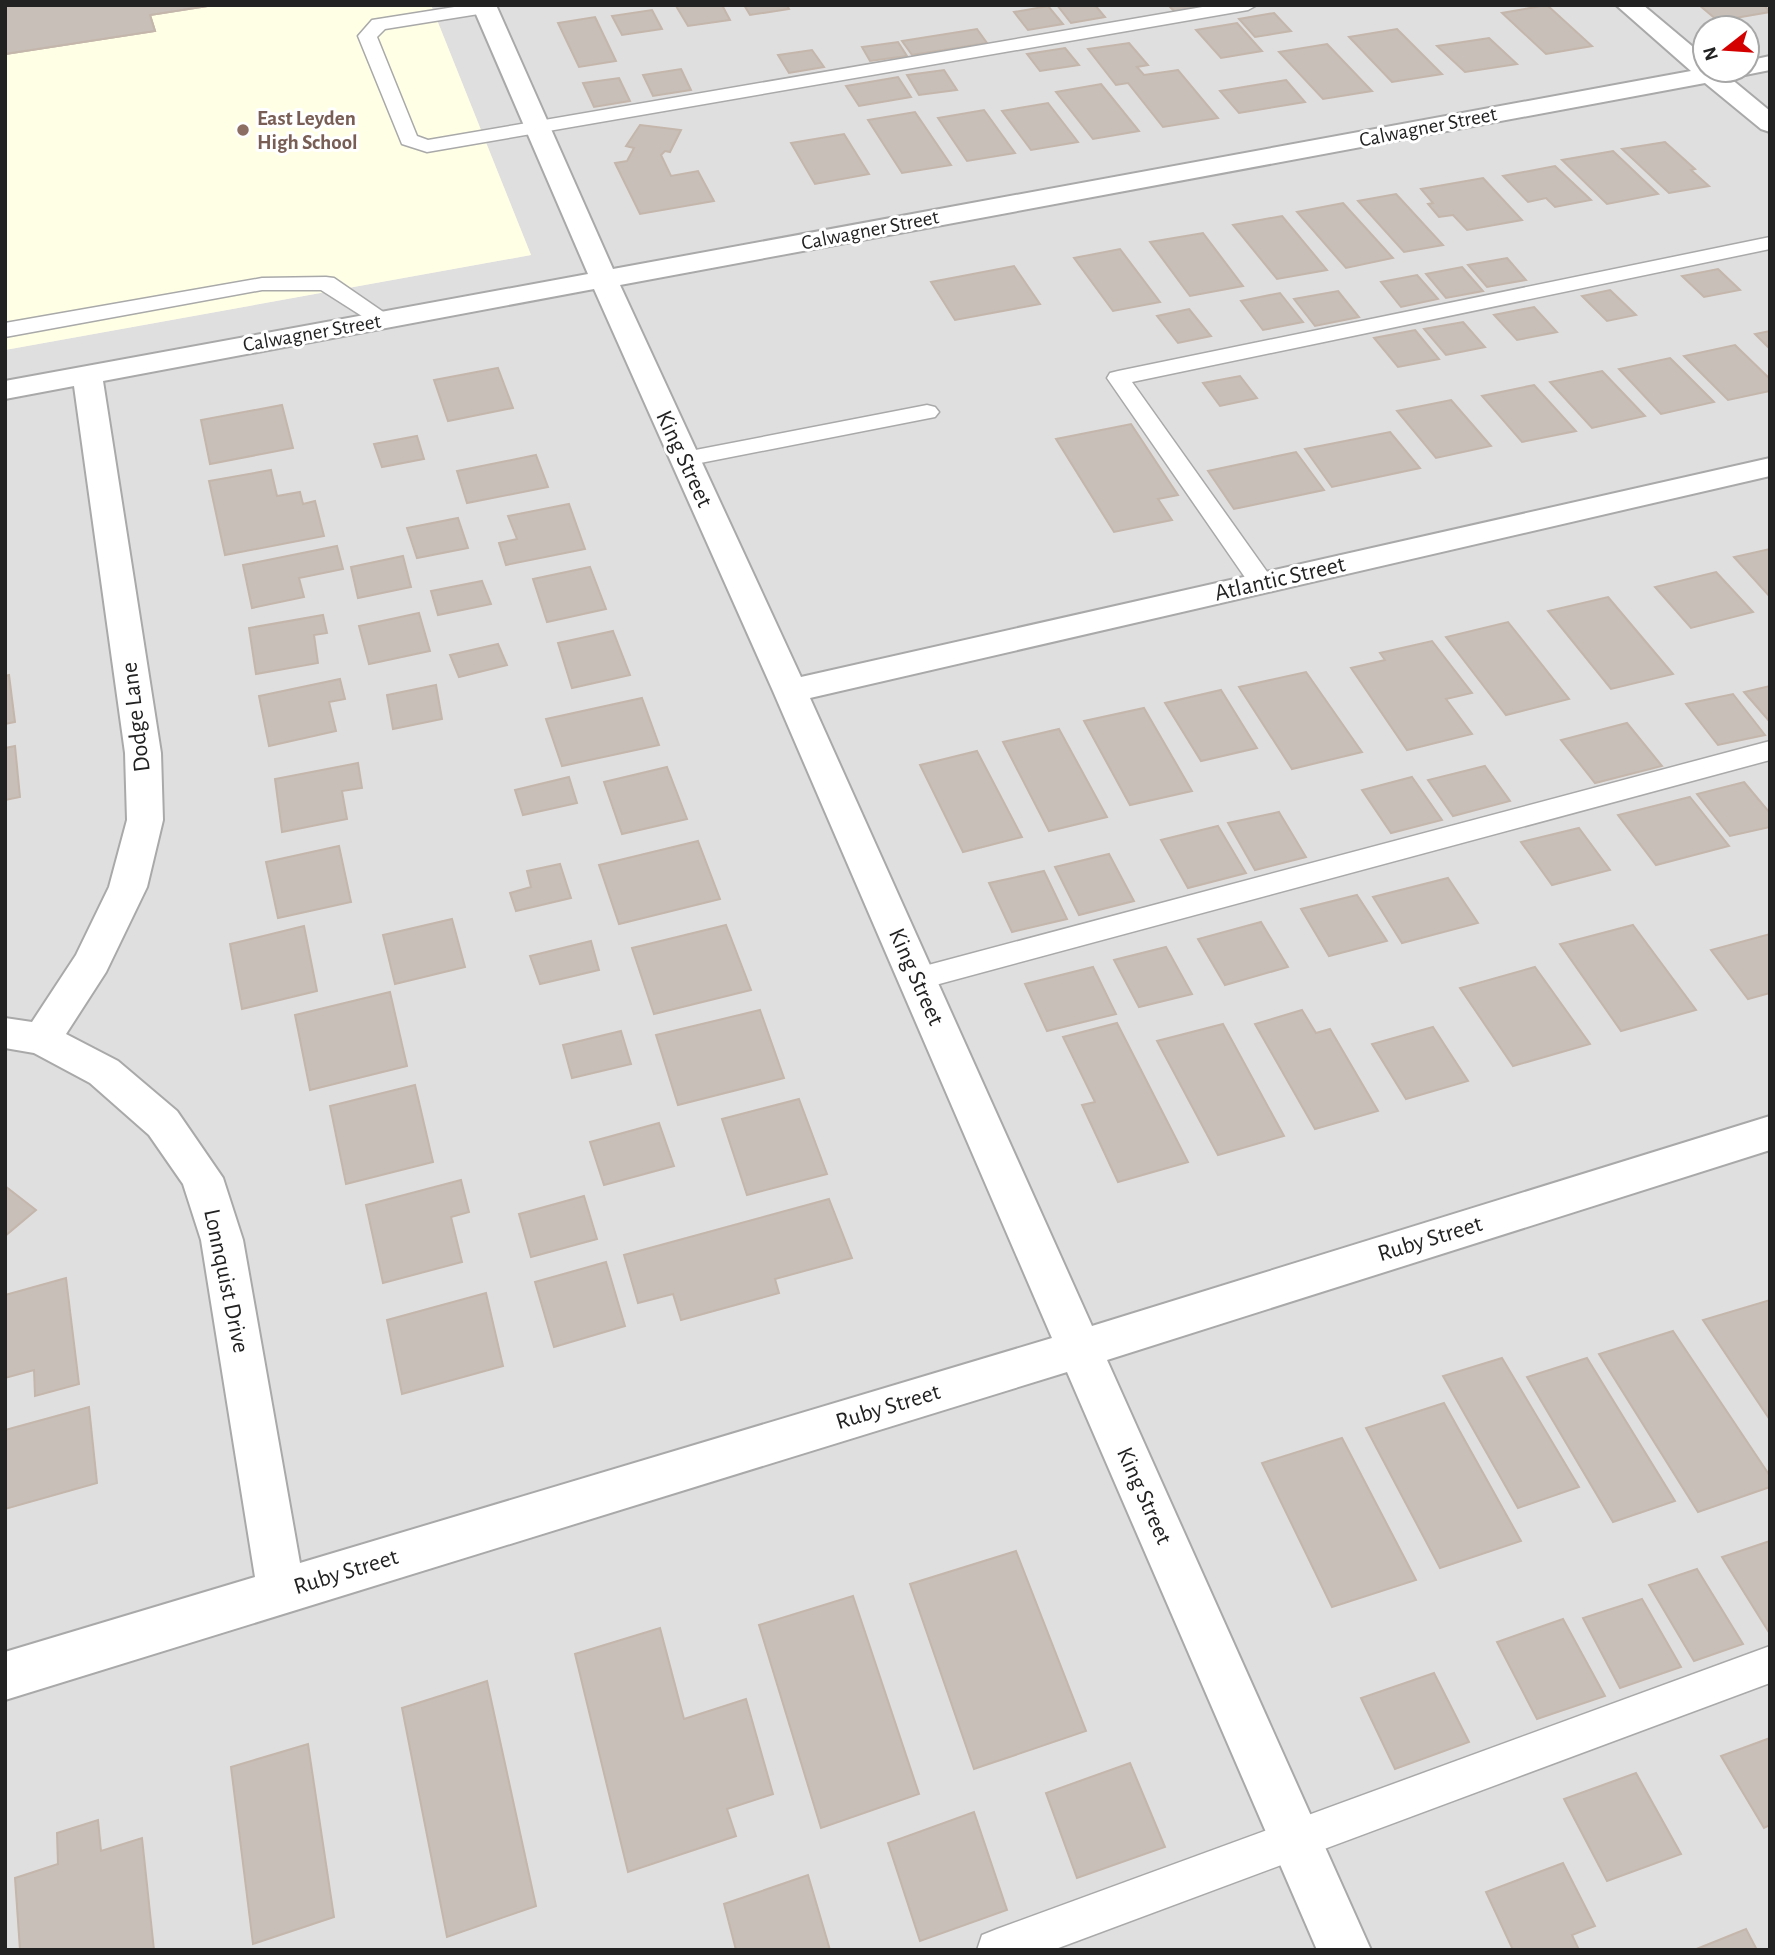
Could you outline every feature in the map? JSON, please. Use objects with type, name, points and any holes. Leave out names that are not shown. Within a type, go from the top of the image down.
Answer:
[{"type":"street","points":[[1628,5],[1691,53]]},
{"type":"street","name":"King Street","points":[[484,7],[603,280],[790,691],[1344,1950]]},
{"type":"street","name":"Calwagner Street","points":[[5,390],[1691,75]]},
{"type":"street","points":[[1728,84],[1770,124]]},
{"type":"street","name":"Dodge Lane","points":[[24,1036],[92,962],[128,887],[145,820],[143,753],[87,374]]},
{"type":"street","name":"Atlantic Street","points":[[790,691],[1770,467]]},
{"type":"street","name":"Lonnquist Drive","points":[[24,1036],[104,1072],[163,1123],[202,1178],[222,1240],[281,1592]]},
{"type":"street","name":"Ruby Street","points":[[5,1676],[1079,1349],[1770,1133]]},
{"type":"lane","points":[[484,7],[379,24],[366,36],[409,140],[427,146],[1248,5]]},
{"type":"lane","points":[[1262,583],[1118,378],[1770,243]]},
{"type":"lane","points":[[5,330],[262,284],[326,283],[384,320]]},
{"type":"lane","points":[[685,459],[927,412]]},
{"type":"lane","points":[[917,979],[1770,750]]},
{"type":"lane","points":[[997,1950],[1770,1664]]},
{"type":"shaded area","name":"East Leyden High School","points":[[5,5],[431,5],[531,255],[5,350]]},
{"type":"shaded area","points":[[431,5],[1770,5],[1770,1950],[5,1950],[5,350],[531,255]]},
{"type":"building","points":[[5,5],[214,5],[150,15],[155,31],[5,54]]},
{"type":"building","points":[[5,5],[214,5],[150,15],[155,31],[5,54]]},
{"type":"building","points":[[722,5],[730,20],[688,26],[676,6]]},
{"type":"building","points":[[744,5],[787,5],[789,9],[750,15]]},
{"type":"building","points":[[1057,5],[1095,5],[1105,17],[1071,23]]},
{"type":"building","points":[[1168,5],[1218,5],[1175,12]]},
{"type":"building","points":[[1547,5],[1592,46],[1546,54],[1502,13]]},
{"type":"building","points":[[1699,5],[1764,5],[1770,12],[1758,14],[1710,14]]},
{"type":"building","points":[[1048,6],[1063,24],[1028,30],[1014,12]]},
{"type":"building","points":[[652,10],[662,29],[622,35],[612,16]]},
{"type":"building","points":[[1274,13],[1291,31],[1255,37],[1239,19]]},
{"type":"building","points":[[595,17],[616,61],[579,67],[558,23]]},
{"type":"building","points":[[1237,23],[1262,51],[1221,58],[1196,30]]},
{"type":"building","points":[[977,29],[987,43],[912,55],[902,41]]},
{"type":"building","points":[[1397,29],[1442,74],[1392,82],[1349,37]]},
{"type":"building","points":[[1489,38],[1517,64],[1465,72],[1437,46]]},
{"type":"building","points":[[898,42],[907,56],[870,61],[862,47]]},
{"type":"building","points":[[1129,43],[1148,65],[1137,67],[1144,75],[1178,70],[1218,118],[1163,127],[1128,83],[1116,85],[1088,49]]},
{"type":"building","points":[[1327,44],[1372,91],[1323,99],[1279,52]]},
{"type":"building","points":[[1065,48],[1079,65],[1040,71],[1027,54]]},
{"type":"building","points":[[812,50],[824,67],[789,73],[778,55]]},
{"type":"building","points":[[681,69],[691,90],[653,96],[643,75]]},
{"type":"building","points":[[944,70],[957,90],[919,95],[907,75]]},
{"type":"building","points":[[898,77],[911,97],[859,106],[846,86]]},
{"type":"building","points":[[619,78],[630,101],[594,107],[583,83]]},
{"type":"building","points":[[1286,80],[1305,102],[1239,113],[1220,91]]},
{"type":"building","points":[[1101,84],[1139,131],[1093,139],[1056,92]]},
{"type":"building","points":[[1048,103],[1078,142],[1031,150],[1002,111]]},
{"type":"building","points":[[984,110],[1015,153],[967,161],[938,118]]},
{"type":"building","points":[[915,112],[951,165],[902,173],[868,120]]},
{"type":"building","points":[[640,125],[681,130],[670,152],[665,151],[661,155],[671,176],[698,171],[714,201],[640,214],[615,163],[627,161],[634,148],[626,146]]},
{"type":"building","points":[[844,134],[869,174],[815,184],[791,143]]},
{"type":"building","points":[[1665,142],[1695,169],[1691,170],[1709,186],[1669,193],[1622,149]]},
{"type":"building","points":[[1613,151],[1658,194],[1607,204],[1562,160]]},
{"type":"building","points":[[1555,166],[1591,200],[1555,207],[1546,198],[1528,202],[1503,176]]},
{"type":"building","points":[[1483,178],[1522,220],[1467,230],[1453,215],[1439,217],[1428,204],[1433,203],[1421,189]]},
{"type":"building","points":[[1396,194],[1443,245],[1404,252],[1358,201]]},
{"type":"building","points":[[1343,203],[1393,258],[1346,268],[1297,212]]},
{"type":"building","points":[[1282,216],[1327,270],[1277,279],[1233,225]]},
{"type":"building","points":[[1203,233],[1243,286],[1190,296],[1150,242]]},
{"type":"building","points":[[1120,249],[1160,302],[1113,311],[1074,258]]},
{"type":"building","points":[[1507,258],[1526,280],[1487,287],[1468,265]]},
{"type":"building","points":[[1014,266],[1040,304],[955,320],[931,282]]},
{"type":"building","points":[[1462,267],[1483,291],[1446,298],[1426,274]]},
{"type":"building","points":[[1718,269],[1740,290],[1704,297],[1682,276]]},
{"type":"building","points":[[1417,275],[1438,299],[1401,307],[1381,282]]},
{"type":"building","points":[[1610,290],[1636,315],[1607,321],[1582,296]]},
{"type":"building","points":[[1338,291],[1359,317],[1315,326],[1294,299]]},
{"type":"building","points":[[1280,293],[1303,322],[1263,330],[1241,301]]},
{"type":"building","points":[[1534,307],[1557,332],[1517,340],[1494,315]]},
{"type":"building","points":[[1189,309],[1211,336],[1178,343],[1157,316]]},
{"type":"building","points":[[1463,322],[1485,347],[1446,355],[1424,329]]},
{"type":"building","points":[[1415,330],[1439,359],[1398,367],[1374,338]]},
{"type":"building","points":[[1770,331],[1770,349],[1755,334]]},
{"type":"building","points":[[1735,345],[1770,379],[1770,391],[1728,400],[1684,356]]},
{"type":"building","points":[[1670,358],[1714,402],[1661,414],[1619,369]]},
{"type":"building","points":[[498,368],[513,408],[448,421],[434,380]]},
{"type":"building","points":[[1602,371],[1645,416],[1592,428],[1550,382]]},
{"type":"building","points":[[1240,376],[1257,398],[1220,406],[1203,383]]},
{"type":"building","points":[[1534,385],[1576,431],[1522,442],[1482,396]]},
{"type":"building","points":[[1451,400],[1491,446],[1436,458],[1397,411]]},
{"type":"building","points":[[282,405],[293,448],[210,464],[201,420]]},
{"type":"building","points":[[1131,424],[1178,495],[1158,499],[1172,520],[1114,532],[1056,439]]},
{"type":"building","points":[[1390,432],[1420,468],[1332,487],[1305,449]]},
{"type":"building","points":[[417,436],[424,459],[382,467],[374,444]]},
{"type":"building","points":[[1296,452],[1324,490],[1234,509],[1208,471]]},
{"type":"building","points":[[536,455],[548,487],[467,503],[457,471]]},
{"type":"building","points":[[271,470],[277,496],[300,492],[303,504],[315,501],[324,536],[225,555],[209,481]]},
{"type":"building","points":[[569,504],[585,549],[506,565],[499,543],[517,539],[508,516]]},
{"type":"building","points":[[458,518],[468,548],[417,558],[407,528]]},
{"type":"building","points":[[337,546],[343,569],[299,578],[304,597],[252,608],[243,565]]},
{"type":"building","points":[[1770,549],[1770,597],[1734,557]]},
{"type":"building","points":[[403,556],[411,587],[358,598],[351,567]]},
{"type":"building","points":[[590,567],[606,609],[547,622],[533,579]]},
{"type":"building","points":[[1716,572],[1753,612],[1691,628],[1655,587]]},
{"type":"building","points":[[482,581],[491,604],[438,615],[431,591]]},
{"type":"building","points":[[1608,597],[1673,674],[1611,689],[1548,611]]},
{"type":"building","points":[[419,613],[430,651],[369,664],[359,626]]},
{"type":"building","points":[[323,615],[327,633],[314,635],[318,663],[256,674],[249,628]]},
{"type":"building","points":[[1508,622],[1569,699],[1506,715],[1446,637]]},
{"type":"building","points":[[613,631],[630,675],[572,688],[558,643]]},
{"type":"building","points":[[1432,641],[1472,693],[1446,699],[1472,734],[1407,750],[1351,668],[1385,660],[1380,653]]},
{"type":"building","points":[[498,644],[507,665],[459,677],[450,655]]},
{"type":"building","points":[[1306,672],[1362,752],[1292,769],[1239,687]]},
{"type":"building","points":[[9,675],[15,722],[5,724],[5,676]]},
{"type":"building","points":[[340,679],[345,699],[329,702],[336,731],[269,746],[259,696]]},
{"type":"building","points":[[436,685],[442,719],[393,729],[387,695]]},
{"type":"building","points":[[1770,686],[1770,722],[1744,692]]},
{"type":"building","points":[[1221,690],[1257,748],[1201,761],[1165,703]]},
{"type":"building","points":[[1733,694],[1765,735],[1718,745],[1686,704]]},
{"type":"building","points":[[642,698],[659,745],[562,766],[546,719]]},
{"type":"building","points":[[1144,708],[1192,791],[1130,805],[1084,721]]},
{"type":"building","points":[[1627,723],[1662,766],[1595,783],[1561,740]]},
{"type":"building","points":[[1059,729],[1107,817],[1049,831],[1003,742]]},
{"type":"building","points":[[15,746],[20,797],[5,800],[5,748]]},
{"type":"building","points":[[977,751],[1022,837],[963,852],[920,765]]},
{"type":"building","points":[[358,763],[362,788],[342,791],[347,819],[282,832],[275,779]]},
{"type":"building","points":[[1485,766],[1510,801],[1453,816],[1428,780]]},
{"type":"building","points":[[667,767],[687,819],[622,834],[604,782]]},
{"type":"building","points":[[569,777],[577,803],[523,815],[515,790]]},
{"type":"building","points":[[1412,777],[1442,820],[1391,833],[1362,790]]},
{"type":"building","points":[[1744,782],[1770,813],[1770,827],[1730,836],[1697,794]]},
{"type":"building","points":[[1690,797],[1729,846],[1656,865],[1618,815]]},
{"type":"building","points":[[1279,812],[1306,857],[1255,870],[1228,823]]},
{"type":"building","points":[[1218,826],[1246,873],[1188,888],[1161,840]]},
{"type":"building","points":[[1579,828],[1610,870],[1552,885],[1521,842]]},
{"type":"building","points":[[698,841],[720,899],[619,924],[599,865]]},
{"type":"building","points":[[339,846],[351,902],[278,918],[266,862]]},
{"type":"building","points":[[1109,854],[1134,901],[1079,915],[1055,867]]},
{"type":"building","points":[[560,864],[571,898],[516,911],[510,893],[531,887],[527,871]]},
{"type":"building","points":[[1044,871],[1067,919],[1012,932],[989,883]]},
{"type":"building","points":[[1448,878],[1478,923],[1402,943],[1373,897]]},
{"type":"building","points":[[1357,895],[1387,941],[1329,956],[1301,909]]},
{"type":"building","points":[[452,919],[465,967],[395,984],[383,935]]},
{"type":"building","points":[[1261,922],[1288,967],[1225,985],[1198,939]]},
{"type":"building","points":[[726,925],[751,990],[654,1014],[632,948]]},
{"type":"building","points":[[1633,925],[1696,1010],[1621,1031],[1560,944]]},
{"type":"building","points":[[304,926],[317,991],[242,1009],[230,944]]},
{"type":"building","points":[[1770,934],[1770,993],[1748,999],[1711,950]]},
{"type":"building","points":[[591,941],[599,970],[540,984],[530,956]]},
{"type":"building","points":[[1166,947],[1192,994],[1139,1007],[1114,960]]},
{"type":"building","points":[[1093,967],[1116,1014],[1047,1031],[1025,984]]},
{"type":"building","points":[[1535,967],[1590,1044],[1513,1066],[1460,988]]},
{"type":"building","points":[[390,992],[407,1066],[310,1090],[295,1015]]},
{"type":"building","points":[[760,1010],[784,1078],[678,1105],[656,1035]]},
{"type":"building","points":[[1302,1010],[1316,1033],[1330,1029],[1378,1111],[1315,1129],[1255,1024]]},
{"type":"building","points":[[1117,1023],[1188,1162],[1118,1182],[1082,1105],[1095,1102],[1063,1037]]},
{"type":"building","points":[[1223,1024],[1284,1136],[1218,1155],[1157,1041]]},
{"type":"building","points":[[1433,1027],[1468,1081],[1406,1099],[1372,1044]]},
{"type":"building","points":[[621,1031],[631,1064],[572,1078],[563,1045]]},
{"type":"building","points":[[415,1085],[433,1162],[346,1184],[330,1106]]},
{"type":"building","points":[[799,1099],[827,1174],[747,1195],[722,1119]]},
{"type":"building","points":[[659,1123],[674,1166],[604,1185],[590,1142]]},
{"type":"building","points":[[461,1180],[469,1212],[451,1217],[462,1262],[383,1283],[366,1205]]},
{"type":"building","points":[[5,1186],[36,1210],[5,1236]]},
{"type":"building","points":[[584,1196],[597,1239],[531,1257],[519,1214]]},
{"type":"building","points":[[829,1199],[852,1258],[775,1279],[779,1293],[681,1320],[673,1294],[638,1303],[624,1255]]},
{"type":"building","points":[[606,1262],[625,1326],[554,1347],[535,1282]]},
{"type":"building","points":[[66,1278],[79,1384],[35,1396],[34,1370],[5,1378],[5,1295]]},
{"type":"building","points":[[486,1293],[503,1366],[402,1394],[387,1320]]},
{"type":"building","points":[[1770,1300],[1770,1420],[1703,1320]]},
{"type":"building","points":[[1673,1331],[1770,1476],[1770,1487],[1698,1512],[1599,1354]]},
{"type":"building","points":[[1502,1358],[1579,1487],[1518,1508],[1443,1376]]},
{"type":"building","points":[[1587,1358],[1675,1501],[1613,1522],[1527,1377]]},
{"type":"building","points":[[1444,1403],[1521,1541],[1440,1568],[1366,1428]]},
{"type":"building","points":[[89,1407],[97,1483],[5,1509],[5,1430]]},
{"type":"building","points":[[1342,1438],[1416,1580],[1332,1607],[1262,1463]]},
{"type":"building","points":[[1770,1541],[1770,1634],[1722,1557]]},
{"type":"building","points":[[1016,1551],[1086,1731],[974,1769],[910,1584]]},
{"type":"building","points":[[1697,1569],[1743,1644],[1694,1661],[1649,1585]]},
{"type":"building","points":[[853,1596],[919,1794],[821,1828],[759,1625]]},
{"type":"building","points":[[1642,1599],[1681,1667],[1620,1688],[1583,1618]]},
{"type":"building","points":[[1563,1619],[1605,1696],[1537,1719],[1497,1642]]},
{"type":"building","points":[[660,1628],[684,1719],[746,1699],[773,1794],[727,1809],[736,1836],[628,1872],[575,1654]]},
{"type":"building","points":[[1434,1673],[1469,1742],[1395,1769],[1361,1698]]},
{"type":"building","points":[[487,1681],[536,1906],[447,1937],[402,1708]]},
{"type":"building","points":[[1770,1738],[1770,1825],[1764,1828],[1721,1756]]},
{"type":"building","points":[[308,1744],[334,1917],[253,1944],[231,1767]]},
{"type":"building","points":[[1130,1763],[1165,1847],[1077,1878],[1046,1793]]},
{"type":"building","points":[[1636,1773],[1681,1854],[1607,1881],[1564,1799]]},
{"type":"building","points":[[974,1812],[1007,1910],[920,1941],[888,1843]]},
{"type":"building","points":[[98,1820],[101,1851],[142,1838],[154,1950],[20,1950],[15,1878],[58,1864],[57,1833]]},
{"type":"building","points":[[1563,1863],[1595,1926],[1572,1935],[1579,1950],[1513,1950],[1486,1892]]},
{"type":"building","points":[[808,1875],[830,1950],[736,1950],[724,1904]]},
{"type":"building","points":[[1746,1929],[1757,1950],[1694,1950]]},
{"type":"place","name":"East Leyden High School","points":[[243,130]]}]
